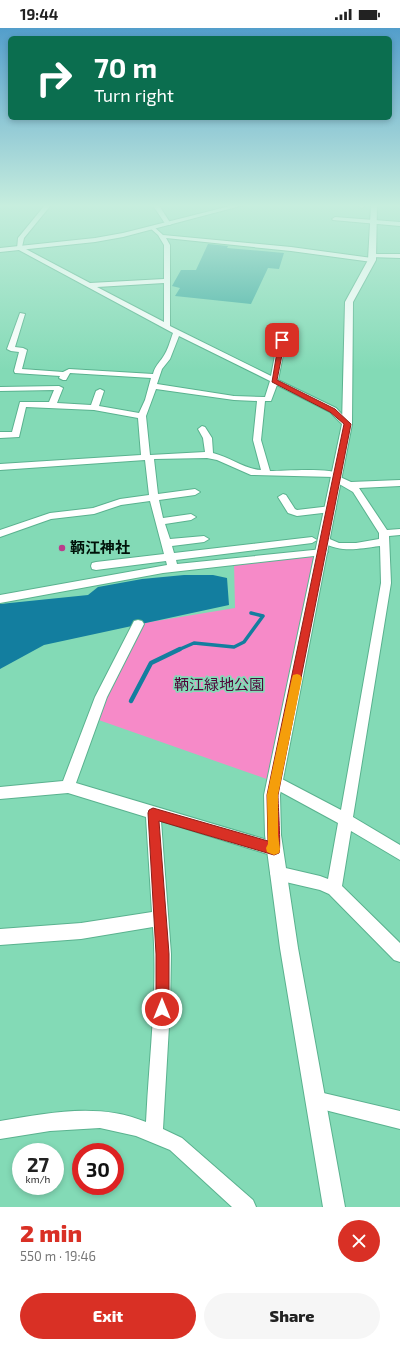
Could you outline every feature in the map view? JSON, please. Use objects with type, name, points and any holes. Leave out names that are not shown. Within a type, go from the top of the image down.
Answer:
[{"type":"street","points":[[42,260],[177,332],[333,410],[347,424]]},
{"type":"street","points":[[167,260],[167,326]]},
{"type":"street","points":[[334,1207],[277,873],[273,835],[272,795],[320,544],[331,509],[347,424],[349,302],[371,260]]},
{"type":"street","points":[[91,285],[166,281]]},
{"type":"street","points":[[22,314],[11,349],[23,350],[18,370],[65,374]]},
{"type":"street","points":[[174,568],[155,506],[142,416],[154,386],[158,368],[170,351],[177,332]]},
{"type":"street","points":[[154,386],[229,397],[268,399],[274,381],[282,340]]},
{"type":"street","points":[[52,405],[66,372],[69,371],[156,376]]},
{"type":"street","points":[[0,389],[59,388]]},
{"type":"street","points":[[94,408],[100,391]]},
{"type":"street","points":[[261,398],[257,440],[266,473]]},
{"type":"street","points":[[0,435],[16,435],[23,404],[94,408],[142,416]]},
{"type":"street","points":[[202,429],[207,435],[209,455]]},
{"type":"street","points":[[0,467],[209,455],[222,459],[249,472],[313,472],[337,477],[356,490],[384,538],[386,583],[334,889]]},
{"type":"street","points":[[350,485],[400,483]]},
{"type":"street","points":[[0,534],[50,516],[94,511],[120,502],[154,496],[194,492]]},
{"type":"street","points":[[283,497],[291,511],[297,512],[331,509]]},
{"type":"street","points":[[160,522],[191,517]]},
{"type":"street","points":[[96,566],[320,544],[356,546],[400,532]]},
{"type":"street","points":[[166,543],[204,539]]},
{"type":"street","points":[[0,599],[320,544]]},
{"type":"street","points":[[68,787],[101,698],[138,624]]},
{"type":"street","points":[[275,782],[346,820],[400,853]]},
{"type":"street","points":[[0,793],[68,787],[274,849]]},
{"type":"street","points":[[153,813],[162,954],[162,1009],[154,1134]]},
{"type":"street","points":[[277,873],[320,883],[334,889],[400,954]]},
{"type":"street","points":[[0,937],[81,931],[160,918]]},
{"type":"street","points":[[316,1100],[400,1120]]},
{"type":"street","points":[[0,1130],[50,1122],[100,1119],[136,1127],[176,1144],[246,1207]]},
{"type":"green space","name":"鞆江緑地公園","points":[[323,552],[275,782],[93,718],[138,624],[235,608],[234,562]]},
{"type":"water","points":[[184,575],[213,575],[227,578],[229,605],[44,645],[0,669],[0,604],[88,595],[98,587],[142,579]]},
{"type":"building","points":[[201,260],[282,260],[279,269],[268,268],[251,304],[175,296],[180,288],[172,286],[181,270],[196,270]]},
{"type":"waterway","points":[[178,650],[194,643],[234,647],[244,642],[263,616],[251,613]]},
{"type":"waterway","points":[[131,701],[151,663],[180,649]]},
{"type":"slow traffic","points":[[272,848],[274,849],[272,795],[297,678]]},
{"type":"place","name":"鞆江神社","points":[[62,548]]},
{"type":"route","points":[[162,1009],[162,954],[153,813],[274,849],[272,795],[347,424],[333,410],[274,381],[282,340]]}]
